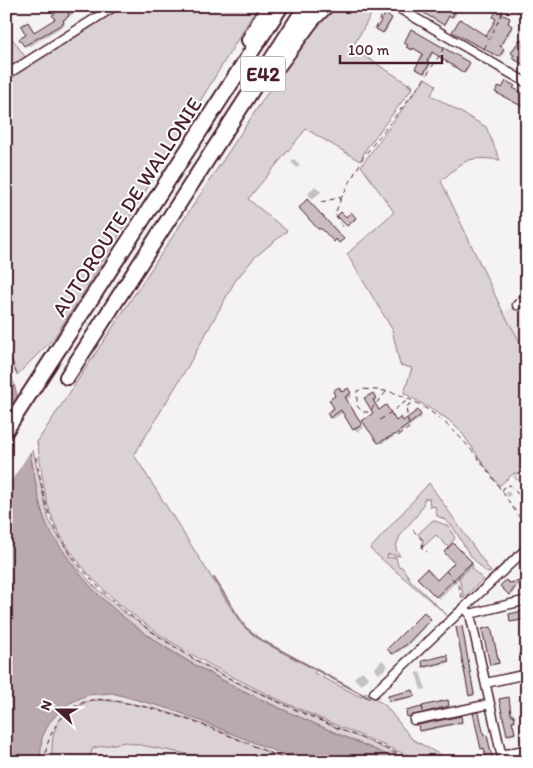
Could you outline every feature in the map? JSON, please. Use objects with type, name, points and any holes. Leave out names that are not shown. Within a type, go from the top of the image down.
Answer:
[{"type":"highway","points":[[240,71],[242,52],[269,6]]},
{"type":"highway","name":"AUTOROUTE DE WALLONIE","points":[[6,430],[179,167],[281,6]]},
{"type":"highway","name":"AUTOROUTE DE WALLONIE","points":[[67,377],[306,6]]},
{"type":"highway","points":[[179,167],[219,142],[312,20],[326,6]]},
{"type":"street","points":[[6,75],[115,6]]},
{"type":"street","points":[[395,6],[527,83]]},
{"type":"street","points":[[517,305],[527,296]]},
{"type":"street","points":[[374,693],[467,609],[527,548]]},
{"type":"street","points":[[467,609],[527,600]]},
{"type":"street","points":[[467,609],[503,758],[527,749]]},
{"type":"street","points":[[486,683],[527,674]]},
{"type":"street","points":[[414,720],[490,704]]},
{"type":"path","points":[[374,29],[387,6]]},
{"type":"path","points":[[481,56],[506,6]]},
{"type":"path","points":[[345,230],[335,214],[364,156],[423,81],[450,38]]},
{"type":"path","points":[[321,202],[342,197]]},
{"type":"path","points":[[6,344],[17,375]]},
{"type":"path","points":[[386,392],[369,412],[363,412],[357,406],[356,393],[359,389],[386,392],[398,394],[409,399],[441,418],[462,437],[527,528]]},
{"type":"path","points":[[380,420],[409,399]]},
{"type":"path","points":[[398,436],[409,428],[406,407],[415,402]]},
{"type":"path","points":[[36,457],[48,509],[57,532],[87,575],[103,593],[178,648],[227,676],[418,762]]},
{"type":"path","points":[[502,492],[503,488],[510,485],[524,502]]},
{"type":"path","points":[[413,530],[422,541],[422,548],[427,552]]},
{"type":"path","points":[[446,571],[457,582],[467,609]]},
{"type":"path","points":[[45,762],[48,738],[61,719],[75,707],[91,700],[109,700],[147,707],[187,719],[291,762]]},
{"type":"shaded area","points":[[115,6],[258,6],[86,289],[54,338],[17,375],[6,344],[6,30],[28,61]]},
{"type":"shaded area","points":[[335,6],[376,6],[352,48],[413,87],[366,149],[360,161],[306,129],[248,199],[287,231],[255,257],[235,281],[187,368],[134,455],[241,624],[256,637],[317,670],[314,673],[361,697],[366,693],[385,705],[412,739],[453,762],[423,762],[325,720],[215,668],[163,637],[117,602],[79,563],[53,520],[43,482],[37,442],[268,92],[311,33]]},
{"type":"shaded area","points":[[425,78],[436,85],[431,95],[486,127],[500,160],[473,159],[456,168],[441,181],[504,314],[527,354],[527,468],[518,474],[514,473],[499,486],[462,433],[449,420],[404,393],[412,368],[400,365],[392,329],[347,254],[394,212],[361,166]]},
{"type":"shaded area","points":[[527,300],[527,354],[504,314],[516,302]]},
{"type":"shaded area","points":[[6,358],[21,411],[41,509],[46,523],[64,552],[93,589],[129,622],[217,678],[403,762],[302,762],[173,710],[112,693],[87,695],[68,704],[59,712],[49,723],[42,738],[40,762],[6,762]]},
{"type":"shaded area","points":[[33,450],[49,521],[80,570],[93,585],[122,611],[203,665],[236,682],[414,762],[403,762],[308,721],[202,669],[151,638],[107,604],[71,565],[46,523],[38,498],[30,453]]},
{"type":"shaded area","points":[[429,483],[491,572],[487,573],[479,565],[468,552],[452,526],[437,516],[435,506],[430,507],[429,498],[424,499],[423,506],[397,542],[396,550],[400,556],[388,554],[387,558],[396,557],[398,566],[402,567],[412,582],[447,615],[370,549]]},
{"type":"shaded area","points":[[433,520],[448,526],[455,538],[448,547],[436,535],[423,547],[423,540],[418,534]]},
{"type":"shaded area","points":[[472,563],[473,570],[483,579],[464,598],[458,574]]},
{"type":"shaded area","points":[[112,693],[173,710],[302,762],[40,762],[42,738],[49,723],[59,712],[68,704],[87,695]]},
{"type":"shaded area","points":[[91,700],[143,706],[168,712],[291,762],[228,762],[125,742],[93,748],[87,762],[52,762],[53,739],[58,723],[70,711]]},
{"type":"pier","points":[[20,392],[32,449],[6,489],[6,414]]},
{"type":"building","points":[[66,6],[80,6],[68,14],[69,16],[63,20],[64,23],[24,46],[19,39],[26,35],[21,26],[28,22],[34,32],[55,19],[52,15]]},
{"type":"building","points":[[412,6],[458,6],[452,17],[449,16],[444,25]]},
{"type":"building","points":[[499,6],[504,6],[501,14],[510,18],[508,23],[512,26],[500,46],[504,49],[499,57],[452,32],[460,19],[486,36],[496,19],[493,17]]},
{"type":"building","points":[[385,14],[392,18],[383,33],[376,29]]},
{"type":"building","points":[[411,29],[470,63],[464,73],[432,52],[427,61],[430,63],[424,73],[415,69],[423,54],[413,48],[412,50],[406,47],[408,45],[404,43]]},
{"type":"building","points":[[520,39],[525,42],[523,46],[527,48],[527,67],[512,58],[514,55],[511,53]]},
{"type":"building","points":[[506,81],[515,86],[513,88],[525,94],[527,100],[523,107],[495,92],[499,86],[502,88]]},
{"type":"building","points":[[307,199],[344,239],[339,243],[336,239],[334,242],[322,229],[318,229],[299,208]]},
{"type":"building","points":[[341,212],[346,217],[351,212],[356,218],[347,226],[337,216]]},
{"type":"building","points":[[339,387],[342,392],[348,388],[351,393],[345,397],[362,425],[353,430],[341,410],[330,418],[327,413],[334,408],[329,400],[335,396],[333,391]]},
{"type":"building","points":[[373,393],[376,398],[373,400],[379,410],[386,405],[396,421],[401,417],[403,421],[418,410],[421,415],[396,434],[378,443],[362,421],[373,413],[364,398]]},
{"type":"building","points":[[453,543],[472,562],[436,597],[417,578],[427,569],[437,580],[454,563],[444,552]]},
{"type":"building","points":[[506,580],[509,583],[520,581],[509,595],[500,586]]},
{"type":"building","points":[[527,610],[527,619],[510,622],[509,614]]},
{"type":"building","points":[[424,612],[431,619],[407,644],[392,654],[387,649]]},
{"type":"building","points":[[462,626],[474,694],[469,696],[456,627]]},
{"type":"building","points":[[491,627],[499,663],[490,665],[482,629]]},
{"type":"building","points":[[447,655],[449,661],[423,667],[422,661]]},
{"type":"building","points":[[413,690],[415,696],[389,701],[388,696]]},
{"type":"building","points":[[509,697],[511,715],[514,715],[515,720],[512,721],[515,733],[507,735],[499,699]]},
{"type":"building","points":[[448,700],[449,706],[407,717],[406,711],[422,707],[423,711],[422,706]]},
{"type":"building","points":[[479,712],[484,736],[487,735],[493,762],[487,762],[484,748],[481,749],[473,713]]},
{"type":"building","points":[[461,716],[462,722],[419,731],[418,725]]},
{"type":"waterway","points":[[214,578],[245,627],[261,640],[369,698]]}]
